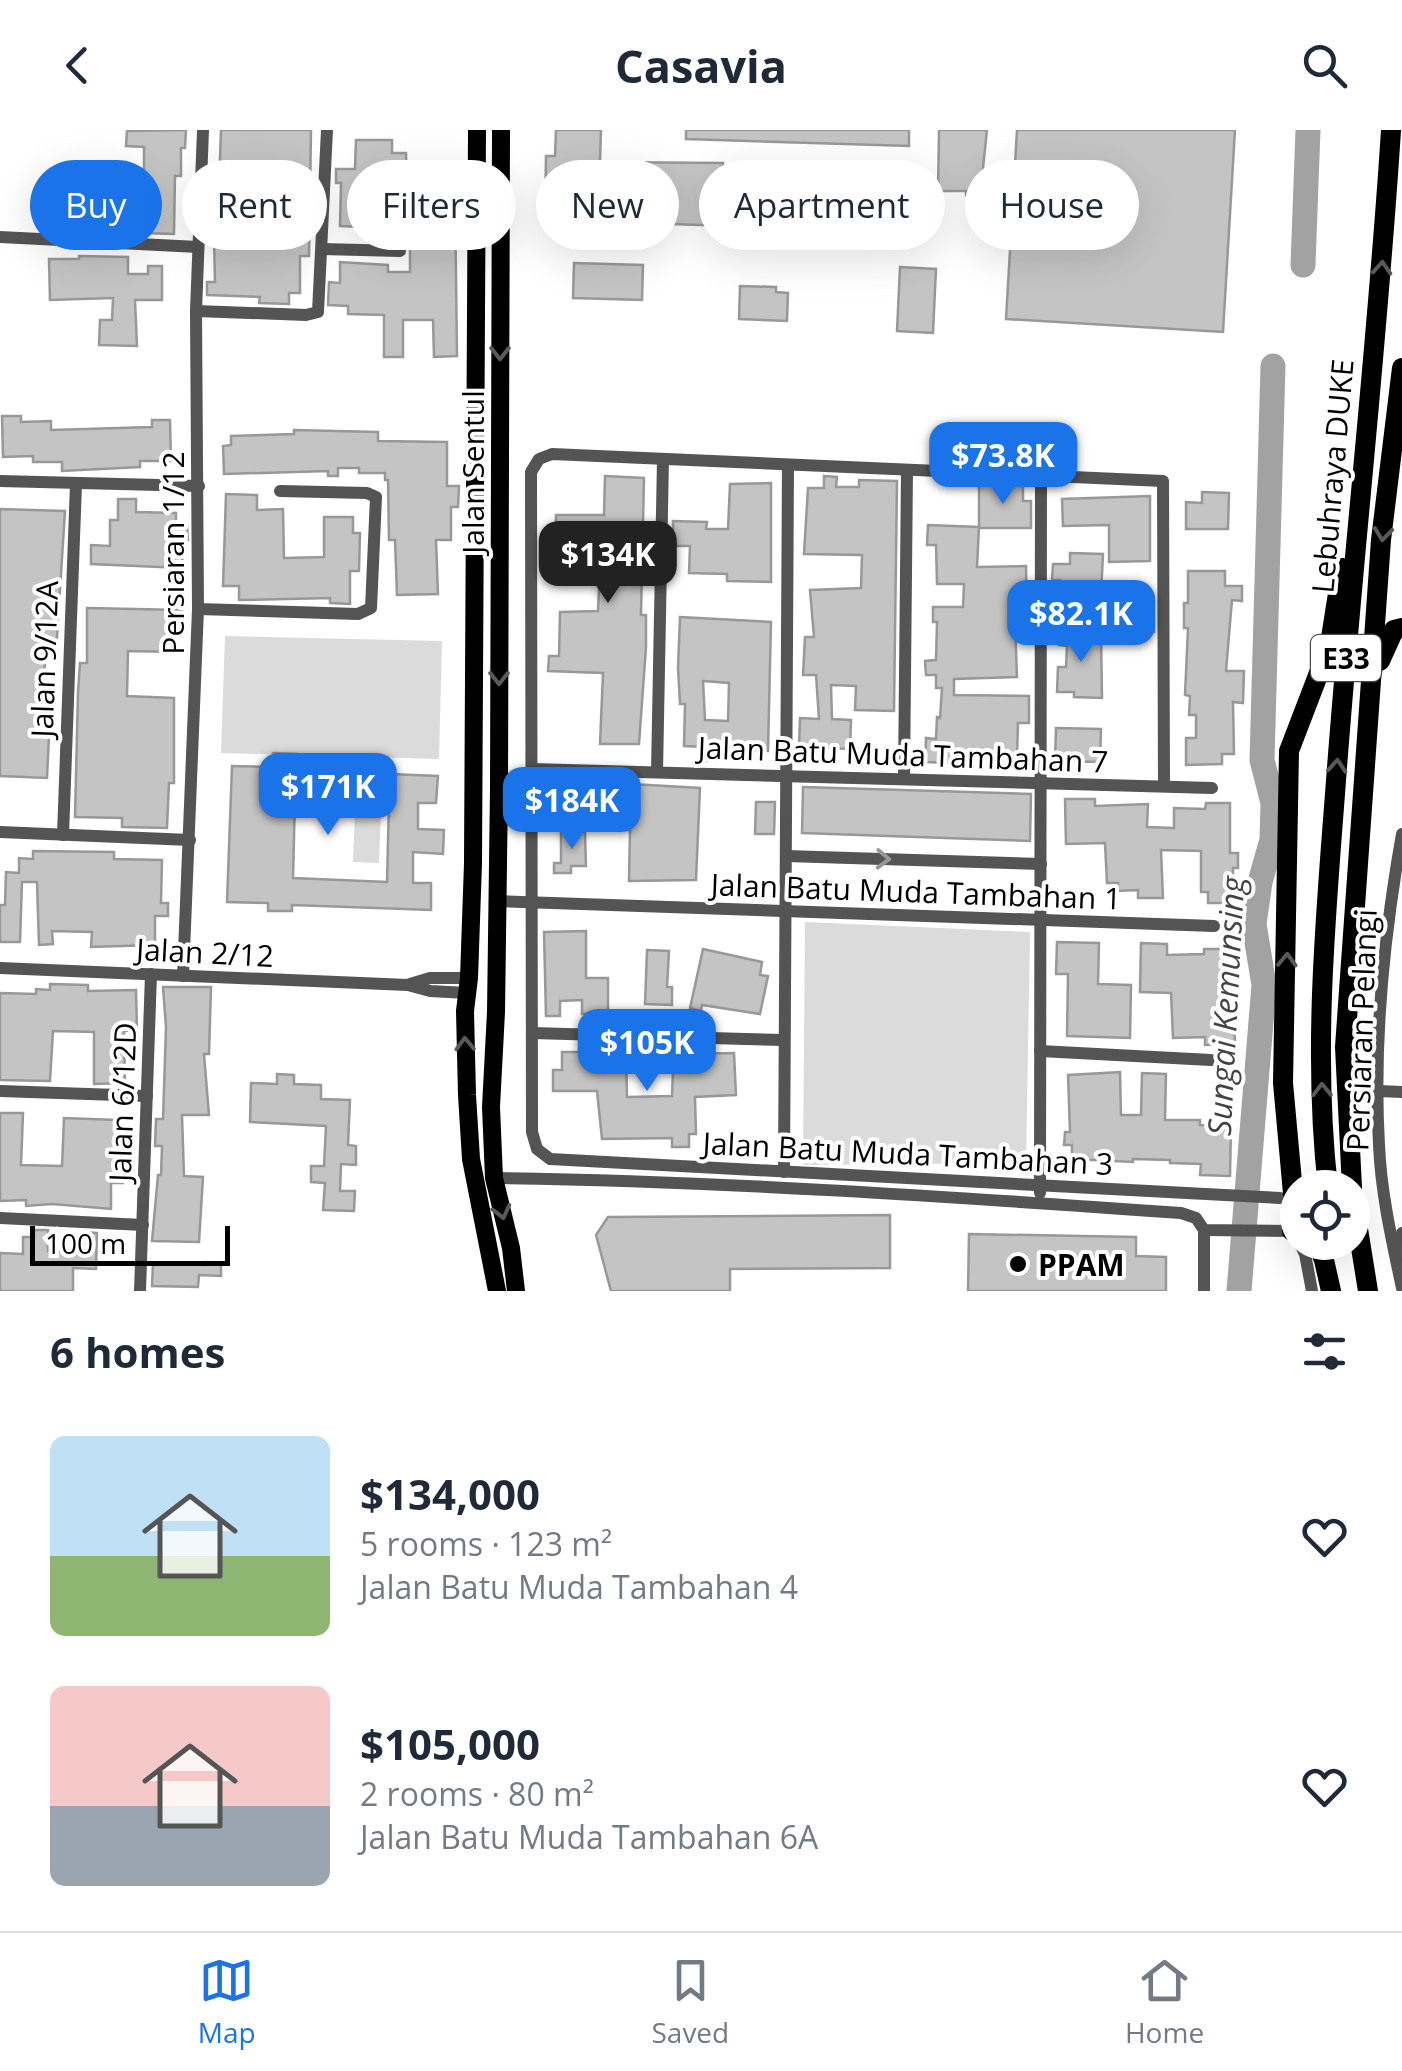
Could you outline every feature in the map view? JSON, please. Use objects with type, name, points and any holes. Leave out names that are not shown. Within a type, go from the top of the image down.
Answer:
[{"type":"highway","name":"Lebuhraya DUKE","points":[[1327,1170],[1321,1040],[1327,896],[1390,130]]},
{"type":"highway","points":[[1291,1170],[1283,1083],[1289,751],[1330,644],[1376,328]]},
{"type":"highway","name":"Lebuhraya DUKE","points":[[1351,1170],[1346,1047],[1382,540],[1402,368]]},
{"type":"highway","points":[[1373,678],[1389,638],[1394,630],[1402,628]]},
{"type":"highway","points":[[1324,1260],[1330,1291]]},
{"type":"highway","points":[[1337,1260],[1342,1291]]},
{"type":"highway","name":"Lebuhraya DUKE","points":[[1363,1260],[1368,1291]]},
{"type":"main road","name":"Jalan Sentul","points":[[478,130],[474,863],[472,986],[464,1011],[471,1158],[497,1291]]},
{"type":"main road","name":"Jalan Sentul","points":[[496,964],[501,130]]},
{"type":"main road","points":[[471,933],[497,901],[474,863]]},
{"type":"main road","points":[[496,964],[472,986],[496,1012]]},
{"type":"main road","points":[[496,964],[491,1107],[494,1178],[516,1291]]},
{"type":"street","name":"Persiaran 1/12","points":[[202,160],[203,130]]},
{"type":"street","points":[[325,160],[326,130]]},
{"type":"street","points":[[0,237],[182,246]]},
{"type":"street","points":[[327,249],[400,252]]},
{"type":"street","name":"Persiaran 1/12","points":[[183,976],[198,610],[198,250]]},
{"type":"street","points":[[196,311],[306,315],[318,312],[322,250]]},
{"type":"street","points":[[784,1040],[532,1033],[531,472],[539,459],[552,454],[1163,481],[1164,786]]},
{"type":"street","points":[[657,772],[662,460]]},
{"type":"street","points":[[784,1172],[788,465]]},
{"type":"street","points":[[904,779],[907,470]]},
{"type":"street","points":[[1040,1203],[1041,476]]},
{"type":"street","points":[[0,481],[199,486]]},
{"type":"street","name":"Jalan 9/12A","points":[[63,836],[76,484]]},
{"type":"street","points":[[198,610],[358,614],[371,608],[376,498],[367,492],[280,491]]},
{"type":"street","name":"Jalan Batu Muda Tambahan 7","points":[[532,768],[1212,788]]},
{"type":"street","points":[[0,832],[190,840]]},
{"type":"street","name":"Persiaran Pelangi","points":[[1402,834],[1384,949],[1378,1144],[1402,1288]]},
{"type":"street","points":[[786,856],[1041,864]]},
{"type":"street","name":"Jalan Batu Muda Tambahan 1","points":[[497,901],[1214,926]]},
{"type":"street","name":"Jalan 2/12","points":[[0,968],[408,985],[430,978],[472,986]]},
{"type":"street","name":"Jalan 6/12D","points":[[140,1291],[151,974]]},
{"type":"street","name":"Jalan Batu Muda Tambahan 3","points":[[532,1033],[532,1132],[537,1150],[550,1159],[1280,1198]]},
{"type":"street","points":[[1040,1051],[1211,1060]]},
{"type":"street","points":[[0,1091],[147,1096]]},
{"type":"street","points":[[1380,1091],[1402,1092]]},
{"type":"street","points":[[494,1178],[597,1180],[1181,1212],[1211,1230],[1280,1233]]},
{"type":"street","points":[[0,1218],[143,1224]]},
{"type":"street","points":[[1204,1291],[1211,1230]]},
{"type":"street","points":[[1397,1263],[1402,1232]]},
{"type":"street","points":[[1307,1260],[1312,1291]]},
{"type":"shaded area","points":[[225,636],[442,641],[439,759],[221,753]]},
{"type":"shaded area","points":[[355,809],[381,810],[379,863],[353,862]]},
{"type":"shaded area","points":[[805,922],[1030,932],[1026,1163],[803,1165]]},
{"type":"building","points":[[186,130],[185,148],[181,148],[181,176],[175,176],[174,234],[162,234],[162,160],[144,160],[144,147],[126,146],[127,131]]},
{"type":"building","points":[[221,130],[311,130],[311,160],[220,160]]},
{"type":"building","points":[[556,130],[601,130],[600,160],[546,160],[546,156],[555,156]]},
{"type":"building","points":[[686,130],[909,130],[909,146],[686,139]]},
{"type":"building","points":[[939,130],[987,130],[984,160],[965,160],[965,191],[945,191],[945,160],[939,160]]},
{"type":"building","points":[[1017,130],[1235,130],[1223,332],[1006,319],[1010,250],[1139,250],[1139,160],[1015,160]]},
{"type":"building","points":[[356,140],[392,140],[392,153],[406,153],[406,160],[355,160]]},
{"type":"building","points":[[679,163],[699,163],[699,225],[679,224]]},
{"type":"building","points":[[336,169],[347,169],[347,226],[340,226],[341,183],[336,183]]},
{"type":"building","points":[[214,250],[309,250],[309,256],[300,256],[300,293],[289,293],[289,304],[259,303],[260,297],[207,295],[207,282],[215,282]]},
{"type":"building","points":[[410,250],[456,250],[457,356],[434,357],[433,320],[403,320],[403,357],[384,357],[384,315],[348,314],[348,306],[328,305],[329,282],[340,283],[340,262],[388,265],[388,272],[410,272]]},
{"type":"building","points":[[128,257],[128,274],[148,274],[148,266],[162,266],[162,300],[135,300],[137,346],[99,345],[100,320],[112,320],[113,298],[50,300],[49,259]]},
{"type":"building","points":[[574,263],[643,265],[642,300],[573,298]]},
{"type":"building","points":[[900,267],[936,269],[933,333],[897,331]]},
{"type":"building","points":[[740,286],[776,287],[776,292],[788,293],[787,321],[739,319]]},
{"type":"building","points":[[2,416],[21,416],[21,422],[51,421],[51,430],[152,427],[152,420],[170,420],[171,461],[140,461],[140,467],[62,471],[62,462],[33,462],[33,456],[3,457]]},
{"type":"building","points":[[294,430],[378,432],[378,441],[447,442],[447,486],[459,486],[458,507],[451,507],[451,540],[436,540],[438,594],[397,595],[395,540],[389,540],[385,473],[338,468],[338,476],[328,476],[328,471],[224,474],[223,446],[231,445],[231,436],[294,434]]},
{"type":"building","points":[[605,476],[644,478],[641,615],[646,615],[646,647],[639,744],[600,744],[603,673],[548,671],[549,656],[559,656],[560,612],[598,611],[600,567],[550,568],[549,548],[556,548],[556,515],[604,515]]},
{"type":"building","points":[[824,476],[837,477],[836,487],[859,487],[859,480],[897,481],[894,711],[855,710],[856,686],[831,685],[832,719],[851,720],[850,749],[799,747],[800,718],[819,719],[816,675],[803,675],[805,637],[814,637],[810,590],[861,588],[862,555],[804,554],[808,488],[824,488]]},
{"type":"building","points":[[771,483],[771,582],[727,581],[727,574],[689,573],[690,546],[673,546],[673,521],[707,522],[706,529],[728,529],[730,484]]},
{"type":"building","points":[[979,483],[1023,486],[1023,501],[1031,501],[1031,528],[979,528]]},
{"type":"building","points":[[1202,492],[1229,493],[1228,529],[1186,529],[1186,502],[1202,503]]},
{"type":"building","points":[[226,494],[257,495],[257,510],[283,509],[284,558],[324,557],[324,517],[353,517],[353,533],[360,533],[359,571],[350,571],[350,604],[330,603],[330,598],[239,600],[239,586],[223,586]]},
{"type":"building","points":[[1150,496],[1150,561],[1109,562],[1109,525],[1063,526],[1062,499]]},
{"type":"building","points":[[118,499],[136,499],[136,512],[176,513],[176,526],[187,526],[182,568],[91,564],[91,545],[110,546],[110,520],[118,520]]},
{"type":"building","points":[[0,509],[65,511],[56,653],[45,653],[44,692],[51,692],[47,778],[0,776]]},
{"type":"building","points":[[928,525],[979,527],[977,567],[1026,566],[1027,622],[1015,622],[1017,677],[954,679],[954,695],[1029,696],[1029,723],[1018,723],[1017,756],[975,758],[975,764],[925,762],[926,738],[936,739],[942,688],[936,688],[936,675],[926,675],[925,661],[936,660],[937,622],[933,622],[933,607],[963,607],[964,584],[937,584],[936,545],[927,545]]},
{"type":"building","points":[[1070,553],[1103,554],[1101,595],[1059,593],[1060,580],[1052,580],[1053,564],[1070,564]]},
{"type":"building","points":[[1188,571],[1225,571],[1225,586],[1242,586],[1242,601],[1232,600],[1226,671],[1244,671],[1243,703],[1233,702],[1234,754],[1222,754],[1222,764],[1186,765],[1186,738],[1196,738],[1196,715],[1189,715],[1190,696],[1185,695],[1188,628],[1184,628],[1184,603],[1188,603]]},
{"type":"building","points":[[1107,603],[1153,603],[1154,632],[1107,632]]},
{"type":"building","points":[[87,608],[182,610],[182,628],[175,628],[175,652],[128,651],[127,696],[174,698],[174,783],[169,783],[167,828],[122,827],[122,818],[75,817],[78,692],[80,663],[87,663]]},
{"type":"building","points":[[680,617],[771,622],[768,751],[719,750],[719,761],[706,761],[706,747],[684,746],[685,704],[680,704]],"holes":[[[703,681],[729,683],[728,721],[705,720]]]},
{"type":"building","points":[[1060,631],[1101,632],[1102,698],[1057,692],[1058,667],[1066,667],[1067,646],[1059,645]]},
{"type":"building","points":[[1056,728],[1101,729],[1100,762],[1055,761]]},
{"type":"building","points":[[273,753],[297,754],[296,770],[438,776],[436,803],[418,803],[418,829],[444,830],[443,854],[413,852],[413,883],[431,883],[431,910],[292,905],[292,911],[268,911],[268,903],[227,902],[232,766],[272,767]],"holes":[[[295,798],[389,801],[387,882],[293,878]]]},
{"type":"building","points":[[594,781],[605,781],[604,799],[633,800],[633,784],[700,788],[696,880],[629,881],[630,830],[592,829]]},
{"type":"building","points":[[803,787],[1031,794],[1030,841],[802,833]]},
{"type":"building","points":[[1065,799],[1095,799],[1095,806],[1148,804],[1147,827],[1174,828],[1174,808],[1205,809],[1206,803],[1230,803],[1230,853],[1238,853],[1238,868],[1233,868],[1233,903],[1208,903],[1208,892],[1201,892],[1201,851],[1161,850],[1163,898],[1138,898],[1138,890],[1118,891],[1118,883],[1107,883],[1105,843],[1066,844]]},
{"type":"building","points":[[756,802],[775,802],[774,834],[755,834]]},
{"type":"building","points":[[561,832],[585,832],[586,866],[571,866],[571,873],[554,873],[554,863],[561,863]]},
{"type":"building","points":[[33,851],[114,852],[114,859],[162,860],[161,903],[168,903],[168,916],[155,916],[155,945],[91,947],[92,932],[52,931],[53,944],[39,945],[37,882],[22,882],[20,942],[0,942],[0,905],[5,905],[6,872],[19,873],[19,858],[33,859]]},
{"type":"building","points":[[586,931],[586,978],[608,978],[608,1013],[582,1014],[582,1000],[560,1001],[560,1016],[546,1016],[544,932]]},
{"type":"building","points":[[1057,942],[1099,943],[1098,984],[1131,985],[1130,1038],[1067,1036],[1068,974],[1056,974]]},
{"type":"building","points":[[1141,943],[1167,944],[1167,955],[1231,949],[1235,1044],[1205,1045],[1205,1037],[1173,1038],[1171,993],[1140,992]]},
{"type":"building","points":[[703,949],[762,962],[760,975],[768,976],[760,1014],[702,1005],[701,1011],[690,1008]]},
{"type":"building","points":[[647,950],[669,951],[667,987],[672,987],[672,1005],[645,1004]]},
{"type":"building","points":[[50,984],[88,985],[88,991],[136,990],[137,1030],[124,1031],[125,1083],[94,1084],[94,1032],[53,1031],[50,1081],[0,1080],[0,993],[36,994],[36,989],[50,990]]},
{"type":"building","points":[[163,987],[211,987],[209,1054],[204,1054],[209,1115],[182,1115],[184,1176],[203,1177],[199,1242],[152,1241],[161,1175],[162,1146],[155,1146],[156,1119],[163,1119]]},
{"type":"building","points":[[562,1052],[589,1052],[589,1056],[626,1054],[627,1097],[672,1096],[673,1070],[677,1070],[681,1054],[734,1053],[736,1095],[695,1097],[696,1134],[689,1134],[689,1147],[672,1147],[672,1138],[602,1139],[597,1091],[553,1091],[553,1070],[562,1070]]},
{"type":"building","points":[[1120,1072],[1121,1115],[1141,1115],[1142,1073],[1166,1074],[1165,1120],[1200,1120],[1200,1125],[1231,1126],[1230,1176],[1200,1175],[1201,1164],[1170,1160],[1072,1159],[1072,1145],[1064,1145],[1065,1132],[1070,1132],[1068,1075]]},
{"type":"building","points":[[277,1074],[294,1075],[294,1084],[321,1085],[321,1099],[350,1100],[348,1145],[356,1146],[356,1165],[341,1164],[340,1191],[355,1191],[354,1211],[323,1210],[325,1183],[311,1182],[311,1166],[324,1166],[326,1126],[250,1122],[251,1083],[277,1084]]},
{"type":"building","points":[[0,1113],[23,1113],[21,1165],[62,1166],[64,1118],[118,1120],[117,1164],[123,1165],[123,1183],[111,1183],[111,1209],[26,1206],[26,1200],[0,1201]]},
{"type":"building","points":[[890,1215],[890,1268],[730,1269],[730,1291],[611,1291],[596,1235],[608,1217]]},
{"type":"building","points":[[34,1230],[48,1230],[48,1251],[80,1250],[81,1232],[97,1233],[96,1269],[73,1268],[73,1291],[0,1291],[0,1253],[23,1254],[23,1237],[34,1237]]},
{"type":"building","points":[[969,1234],[1136,1237],[1136,1256],[1166,1257],[1166,1291],[968,1291]]},
{"type":"building","points":[[153,1263],[221,1263],[221,1276],[199,1275],[198,1287],[152,1286]]},
{"type":"waterway","name":"Sungai Kemunsing","points":[[1303,265],[1308,130]]},
{"type":"waterway","name":"Sungai Kemunsing","points":[[1239,1291],[1264,985],[1254,924],[1272,840],[1273,803],[1262,760],[1273,366]]},
{"type":"place","name":"PPAM","points":[[1018,1264]]}]
